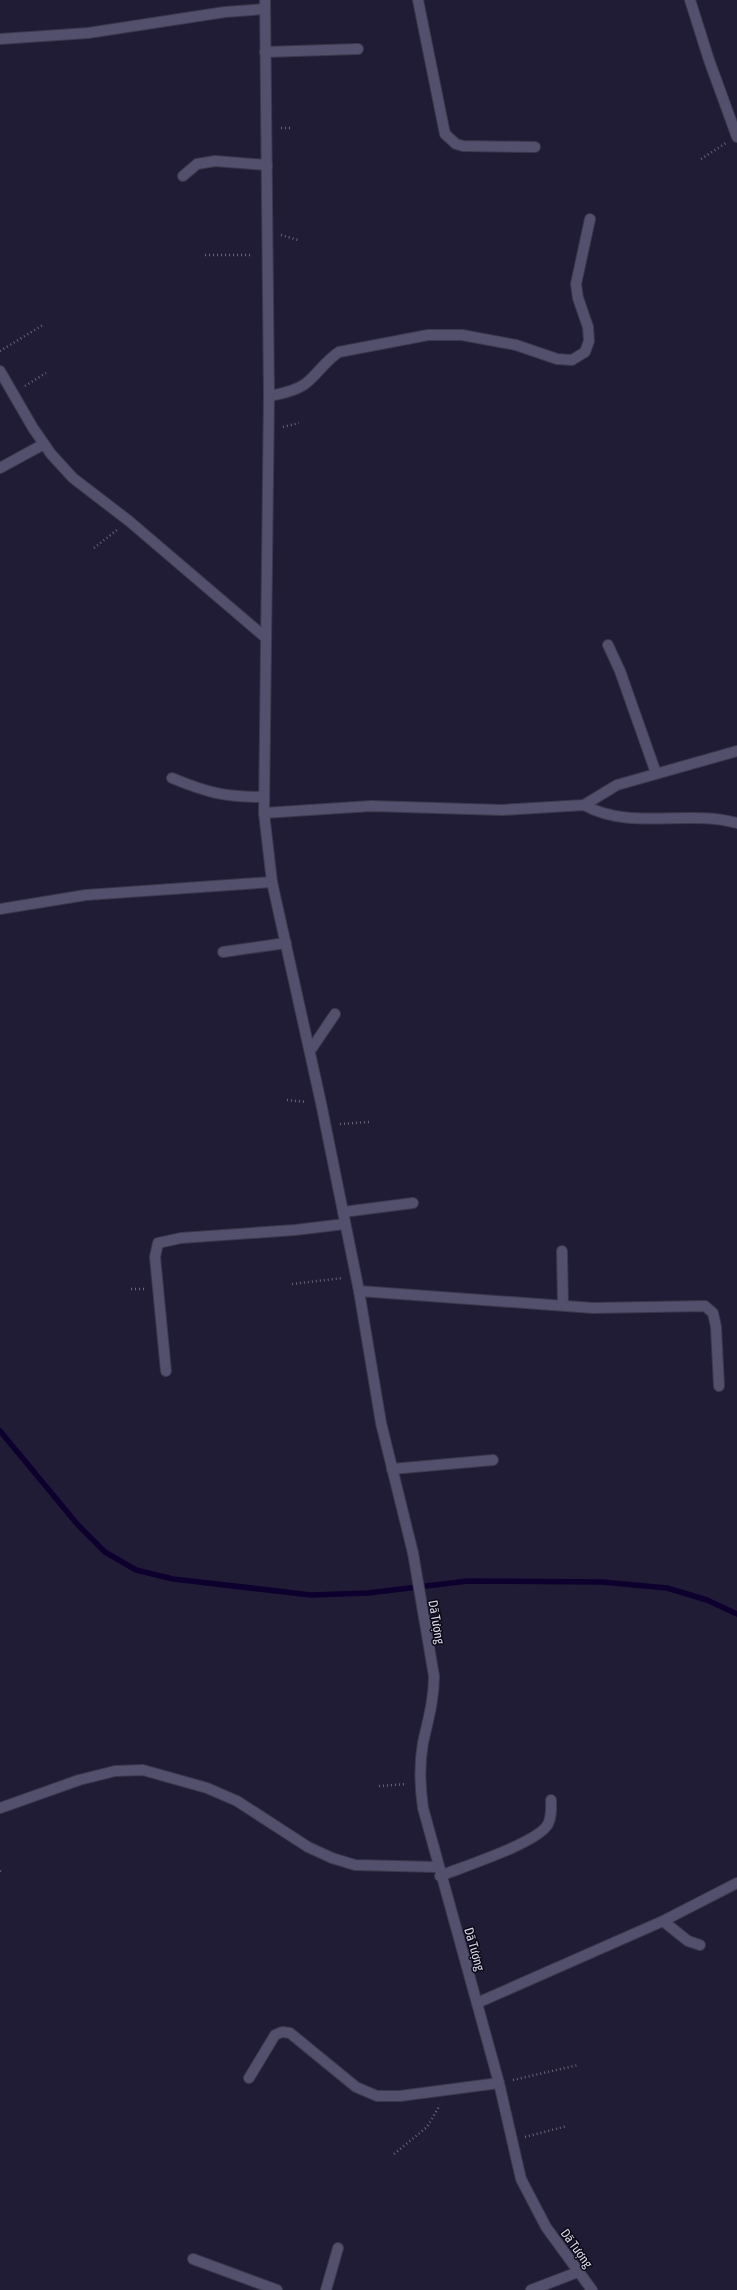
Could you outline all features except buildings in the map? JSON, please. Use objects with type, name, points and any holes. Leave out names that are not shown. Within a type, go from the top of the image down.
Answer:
[{"type":"street","points":[[418,0],[445,134],[456,144],[463,146],[535,147]]},
{"type":"street","points":[[690,0],[709,60],[737,137]]},
{"type":"street","points":[[0,40],[88,33],[265,5]]},
{"type":"street","name":"Dã Tượng","points":[[265,5],[269,396],[268,592],[264,813],[272,882],[326,1125],[356,1276],[381,1423],[413,1553],[434,1676],[434,1694],[423,1744],[420,1783],[423,1808],[498,2083],[520,2179],[546,2227],[592,2290]]},
{"type":"street","points":[[265,52],[358,49]]},
{"type":"street","points":[[182,176],[197,164],[215,161],[267,165]]},
{"type":"street","points":[[269,396],[287,392],[305,384],[330,357],[339,352],[428,335],[462,335],[516,345],[557,359],[572,360],[585,352],[589,341],[588,327],[578,298],[576,284],[590,219]]},
{"type":"street","points":[[0,371],[44,444],[73,478],[129,521],[266,638]]},
{"type":"street","points":[[0,468],[44,444]]},
{"type":"street","points":[[608,645],[620,671],[656,773]]},
{"type":"street","points":[[264,813],[371,806],[502,810],[584,805],[617,785],[737,751]]},
{"type":"street","points":[[172,778],[207,792],[234,797],[264,797]]},
{"type":"street","points":[[584,805],[595,811],[638,818],[701,818],[737,823]]},
{"type":"street","points":[[0,909],[86,895],[272,882]]},
{"type":"street","points":[[223,952],[286,943]]},
{"type":"street","points":[[310,1051],[335,1014]]},
{"type":"street","points":[[343,1212],[413,1203]]},
{"type":"street","points":[[166,1371],[155,1257],[158,1242],[181,1238],[295,1230],[345,1224]]},
{"type":"street","points":[[562,1251],[563,1306]]},
{"type":"street","points":[[358,1291],[593,1308],[705,1306],[710,1308],[713,1313],[716,1327],[719,1386]]},
{"type":"street","points":[[392,1469],[493,1460]]},
{"type":"street","points":[[0,1808],[79,1780],[115,1771],[143,1770],[207,1788],[237,1801],[308,1847],[332,1858],[355,1865],[439,1871],[501,1852],[537,1834],[547,1826],[551,1816],[550,1800]]},
{"type":"street","points":[[477,2003],[663,1921],[737,1883]]},
{"type":"street","points":[[663,1921],[688,1941],[700,1945]]},
{"type":"street","points":[[249,2078],[275,2035],[282,2032],[290,2033],[356,2087],[377,2096],[446,2090],[498,2083]]},
{"type":"street","points":[[326,2290],[338,2248]]},
{"type":"street","points":[[193,2259],[277,2290]]},
{"type":"street","points":[[531,2290],[578,2272]]},
{"type":"path","points":[[701,159],[737,137]]},
{"type":"path","points":[[205,255],[268,255]]},
{"type":"path","points":[[0,351],[43,325]]},
{"type":"path","points":[[13,394],[46,373]]},
{"type":"path","points":[[94,548],[129,521]]},
{"type":"path","points":[[287,1100],[321,1103]]},
{"type":"path","points":[[326,1125],[369,1122]]},
{"type":"path","points":[[292,1284],[356,1276]]},
{"type":"path","points":[[379,1786],[420,1783]]},
{"type":"path","points":[[498,2083],[578,2065]]},
{"type":"path","points":[[394,2154],[427,2127],[436,2113],[446,2090]]},
{"type":"path","points":[[511,2141],[567,2126]]},
{"type":"waterway","points":[[0,1431],[78,1525],[105,1552],[136,1570],[173,1579],[311,1595],[368,1593],[468,1581],[602,1582],[667,1588],[707,1600],[737,1614]]}]
